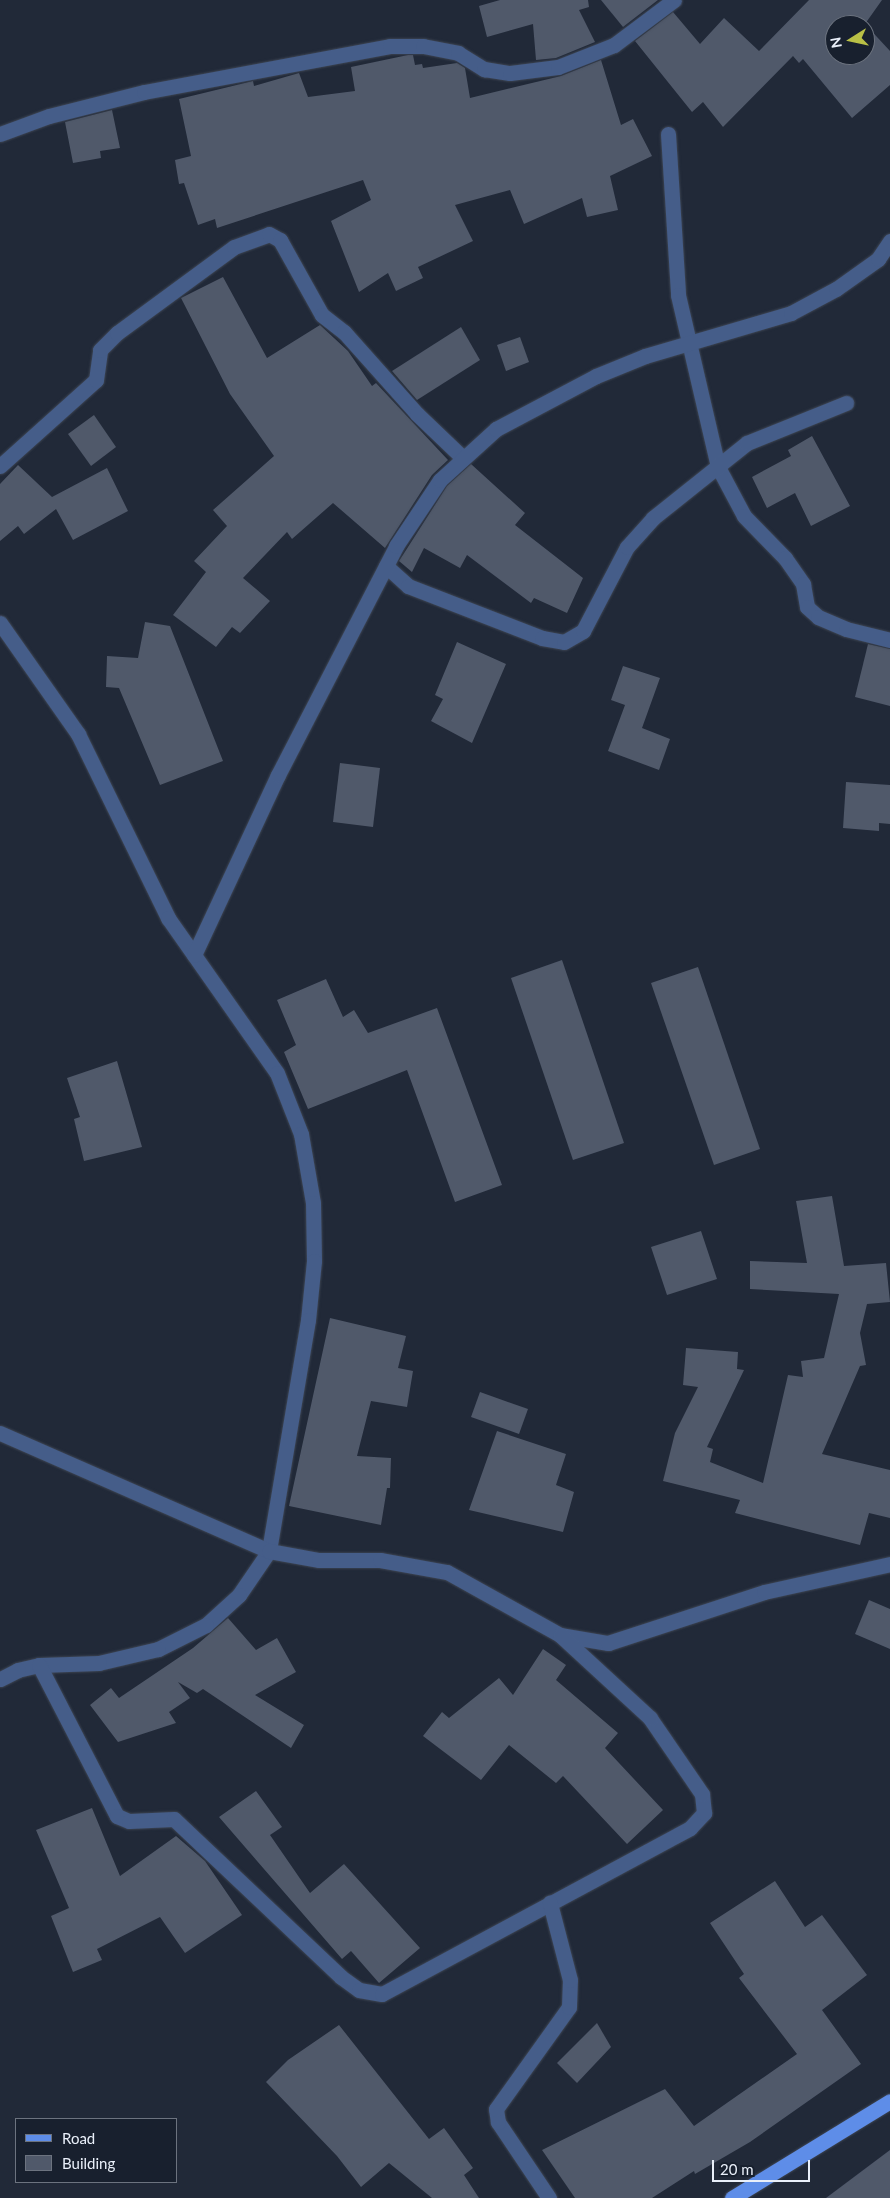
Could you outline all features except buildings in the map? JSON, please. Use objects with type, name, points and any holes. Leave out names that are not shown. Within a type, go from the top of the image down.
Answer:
[{"type":"main road","points":[[732,2198],[890,2101]]},
{"type":"street","points":[[0,134],[49,116],[144,92],[390,46],[423,46],[458,53],[484,69],[510,74],[558,67],[614,45],[674,0]]},
{"type":"street","points":[[668,134],[678,295],[718,467],[744,516],[784,558],[803,584],[807,607],[818,618],[846,629],[890,640]]},
{"type":"street","points":[[0,466],[96,380],[100,350],[117,333],[234,247],[269,234],[280,240],[322,315],[344,332],[417,414],[463,458]]},
{"type":"street","points":[[194,955],[278,775],[386,566],[440,480],[496,429],[596,376],[688,343],[791,313],[836,289],[878,259],[890,242]]},
{"type":"street","points":[[386,566],[408,586],[542,638],[564,642],[583,631],[627,547],[653,518],[747,443],[846,403]]},
{"type":"street","points":[[0,623],[78,734],[168,918],[277,1073],[301,1134],[313,1202],[314,1261],[308,1320],[269,1551],[239,1595],[212,1619],[158,1649],[99,1663],[39,1665],[18,1670],[0,1679]]},
{"type":"street","points":[[0,1433],[269,1551],[319,1560],[380,1560],[447,1572],[560,1635],[650,1718],[702,1794],[704,1813],[690,1828],[382,1994],[360,1990],[341,1977],[174,1819],[129,1821],[117,1816],[39,1665]]},
{"type":"street","points":[[560,1635],[608,1643],[764,1592],[890,1564]]},
{"type":"street","points":[[549,2198],[498,2122],[496,2109],[569,2007],[570,1980],[550,1903]]}]
